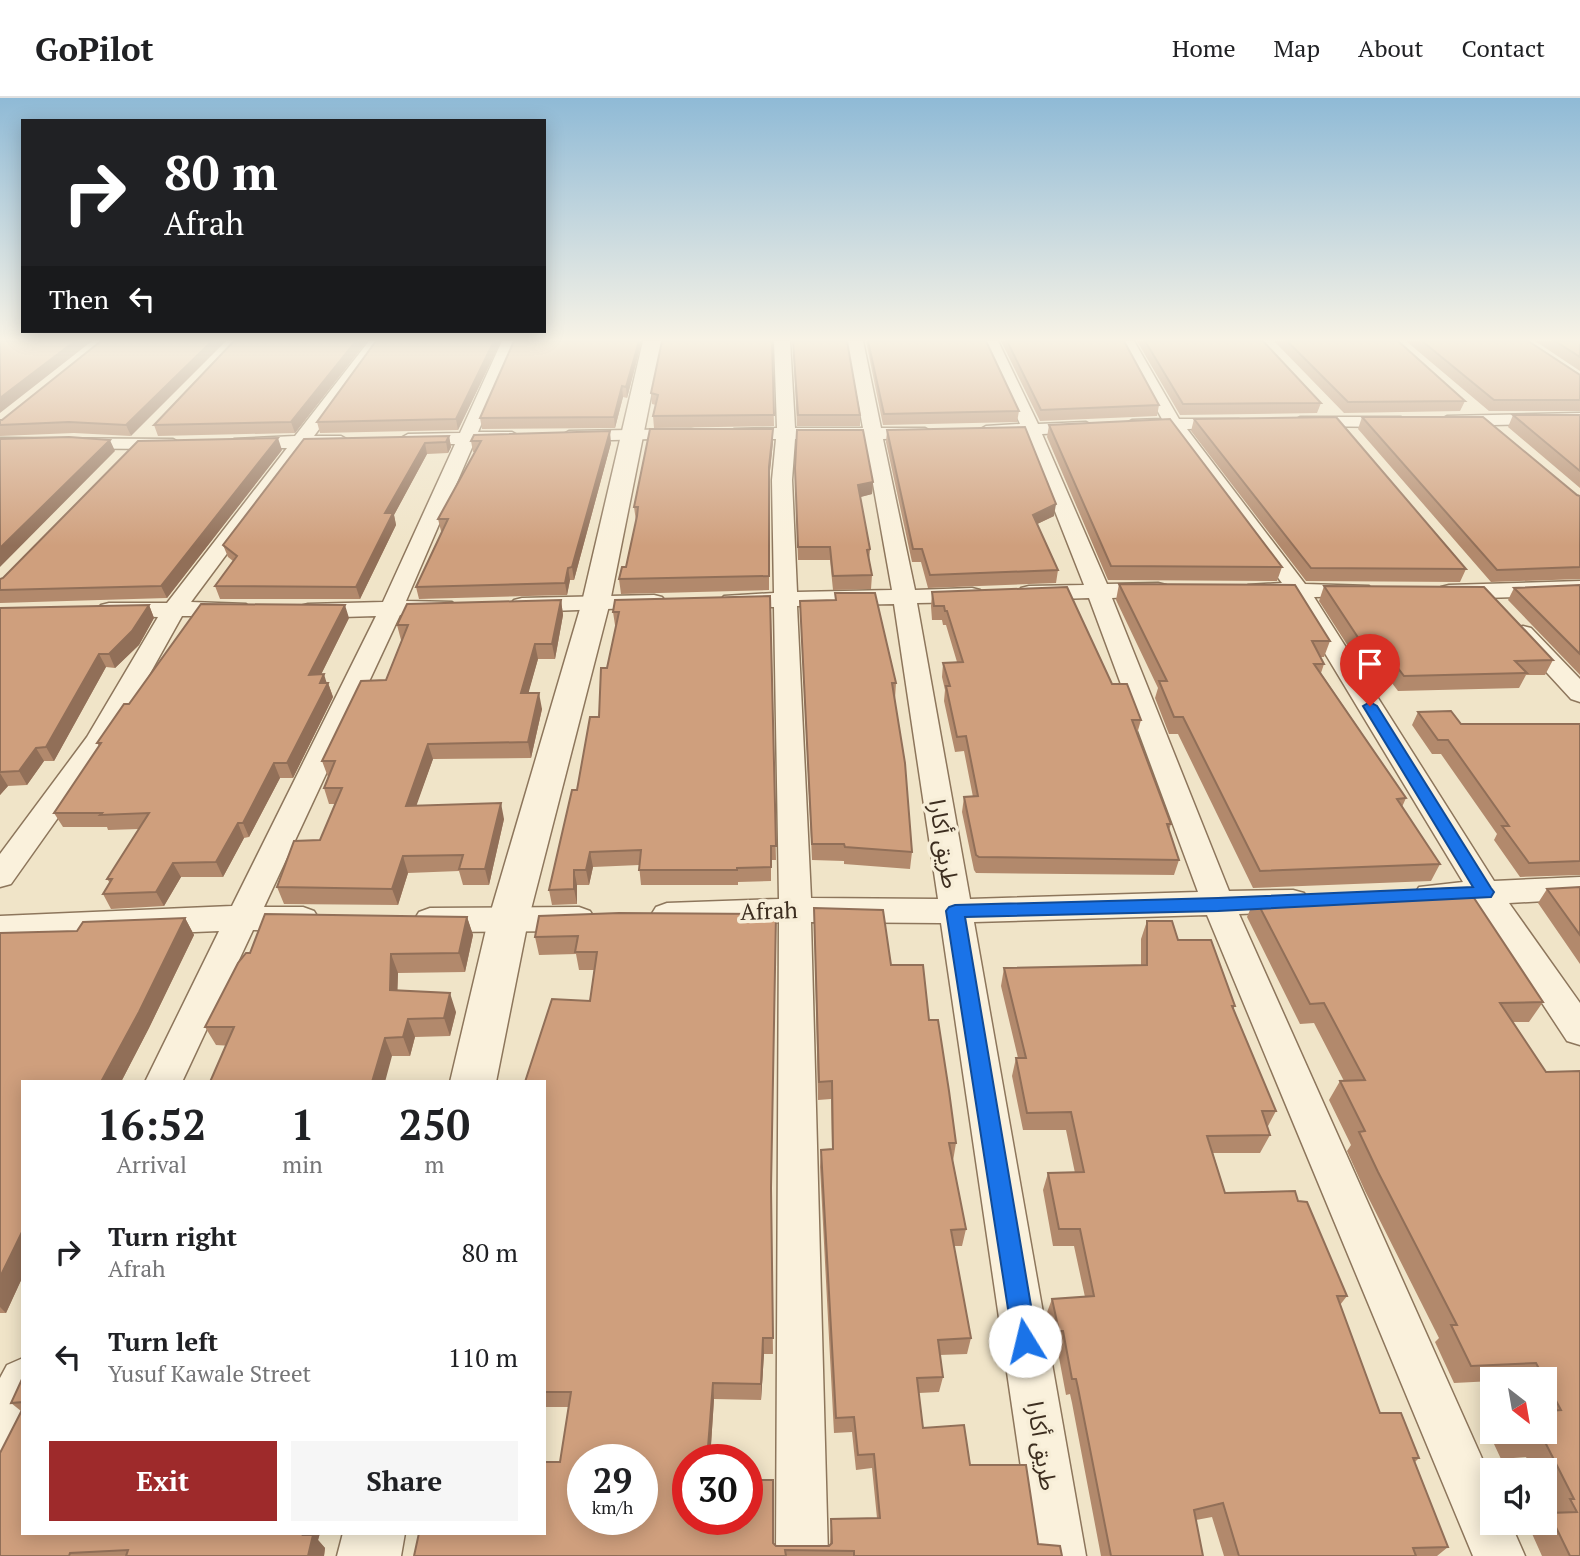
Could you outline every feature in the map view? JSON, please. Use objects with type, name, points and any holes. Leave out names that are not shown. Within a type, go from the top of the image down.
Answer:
[{"type":"street","points":[[0,876],[99,740],[175,608],[325,409]]},
{"type":"street","points":[[164,1080],[391,609],[479,409]]},
{"type":"street","points":[[473,1080],[508,921],[596,602],[638,409]]},
{"type":"street","points":[[785,409],[786,434],[782,480],[795,910],[802,1556]]},
{"type":"street","name":"طريق أكارا","points":[[869,409],[905,598],[1060,1556]]},
{"type":"street","points":[[1021,409],[1098,590],[1218,904],[1499,1556]]},
{"type":"street","points":[[1165,409],[1298,590],[1485,892],[1580,1031]]},
{"type":"street","points":[[1326,409],[1357,444]]},
{"type":"street","points":[[1474,409],[1508,438]]},
{"type":"street","points":[[1283,422],[1580,418]]},
{"type":"street","points":[[965,432],[1256,422]]},
{"type":"street","points":[[117,464],[155,426]]},
{"type":"street","points":[[383,440],[939,432]]},
{"type":"street","points":[[218,443],[356,440]]},
{"type":"street","points":[[0,443],[191,444]]},
{"type":"street","points":[[1466,571],[1580,694]]},
{"type":"street","points":[[1431,591],[1484,592],[1580,587]]},
{"type":"street","points":[[704,601],[1178,590]]},
{"type":"street","points":[[1231,590],[1378,591]]},
{"type":"street","points":[[500,606],[677,601]]},
{"type":"street","points":[[281,610],[473,607]]},
{"type":"street","points":[[80,610],[254,610]]},
{"type":"street","points":[[1405,896],[1580,888]]},
{"type":"street","name":"Afrah","points":[[401,920],[508,921],[795,910],[955,911],[1325,900]]},
{"type":"street","points":[[0,928],[240,918],[334,919]]},
{"type":"street","points":[[0,1429],[21,1385]]},
{"type":"street","points":[[369,1556],[374,1535]]},
{"type":"building","points":[[16,409],[142,409],[126,425],[69,422],[0,425]]},
{"type":"building","points":[[169,409],[301,409],[291,422],[154,425]]},
{"type":"building","points":[[326,409],[461,409],[456,419],[317,422]]},
{"type":"building","points":[[484,409],[616,409],[614,417],[480,418]]},
{"type":"building","points":[[655,409],[774,409],[774,415],[653,416]]},
{"type":"building","points":[[798,409],[859,409],[860,415],[798,415]]},
{"type":"building","points":[[883,409],[1019,411],[884,414]]},
{"type":"building","points":[[1513,415],[1580,415],[1580,471]]},
{"type":"building","points":[[1336,417],[1466,569],[1311,568],[1194,419]]},
{"type":"building","points":[[1362,417],[1483,417],[1580,496],[1580,567],[1497,570]]},
{"type":"building","points":[[1170,419],[1282,567],[1111,566],[1049,425]]},
{"type":"building","points":[[1025,427],[1056,504],[1033,515],[1058,570],[930,575],[922,549],[913,549],[887,430]]},
{"type":"building","points":[[650,429],[773,429],[769,467],[769,576],[619,579],[622,567],[626,567],[637,516],[638,507],[634,507]]},
{"type":"building","points":[[797,430],[863,430],[873,482],[858,485],[872,575],[833,576],[830,547],[798,547],[795,468]]},
{"type":"building","points":[[610,431],[572,567],[568,568],[565,583],[416,587],[448,519],[438,519],[481,441],[471,441],[474,435]]},
{"type":"building","points":[[449,436],[446,442],[425,443],[385,513],[393,513],[356,587],[215,586],[237,556],[223,545],[304,439]]},
{"type":"building","points":[[69,437],[110,440],[0,548],[0,439]]},
{"type":"building","points":[[278,438],[161,586],[0,590],[0,579],[138,441]]},
{"type":"building","points":[[1119,584],[1295,585],[1330,641],[1312,641],[1324,664],[1314,664],[1406,798],[1397,799],[1440,864],[1260,871],[1183,717],[1174,717],[1159,681],[1167,681]]},
{"type":"building","points":[[1580,585],[1580,654],[1514,588]]},
{"type":"building","points":[[1324,586],[1484,587],[1553,660],[1515,661],[1527,673],[1404,676],[1378,642],[1361,642]]},
{"type":"building","points":[[1067,587],[1112,684],[1127,684],[1141,720],[1132,720],[1171,824],[1167,824],[1179,860],[976,855],[964,797],[978,796],[966,736],[957,737],[946,686],[950,686],[943,663],[963,662],[947,611],[944,606],[934,606],[932,592]]},
{"type":"building","points":[[835,593],[875,593],[896,683],[892,683],[905,763],[912,852],[845,847],[844,844],[812,844],[800,601],[836,600]]},
{"type":"building","points":[[770,596],[776,846],[771,846],[771,867],[737,870],[639,870],[641,850],[590,852],[586,870],[574,870],[574,889],[549,890],[572,790],[577,790],[590,717],[599,717],[601,668],[607,668],[619,612],[613,612],[615,600]]},
{"type":"building","points":[[561,600],[552,644],[535,644],[521,693],[539,693],[528,742],[428,744],[406,806],[501,803],[485,869],[459,869],[463,855],[403,856],[392,889],[277,887],[294,841],[320,840],[342,788],[324,788],[335,761],[322,761],[361,681],[386,680],[408,625],[397,625],[407,604]]},
{"type":"building","points":[[201,604],[345,605],[309,675],[324,674],[320,683],[328,683],[287,763],[274,763],[243,823],[238,823],[216,862],[173,863],[156,892],[103,894],[112,879],[107,879],[149,813],[54,813],[124,704],[129,704]]},
{"type":"building","points":[[149,605],[132,631],[109,654],[99,654],[46,747],[36,748],[19,771],[0,772],[0,608]]},
{"type":"building","points":[[1451,711],[1461,724],[1580,724],[1580,861],[1529,863],[1502,826],[1509,826],[1448,740],[1438,740],[1418,712]]},
{"type":"building","points":[[1580,887],[1580,935],[1547,889]]},
{"type":"building","points":[[1460,888],[1463,893],[1470,892],[1543,1002],[1500,1003],[1546,1072],[1580,1071],[1580,1556],[1570,1556],[1557,1529],[1557,1513],[1577,1512],[1570,1499],[1574,1499],[1557,1466],[1557,1458],[1553,1458],[1546,1444],[1558,1444],[1558,1410],[1561,1410],[1558,1404],[1558,1367],[1538,1367],[1536,1363],[1471,1366],[1451,1325],[1457,1325],[1378,1172],[1359,1132],[1365,1131],[1340,1081],[1365,1080],[1324,1003],[1310,1004],[1255,898]]},
{"type":"building","points":[[814,908],[883,910],[891,965],[923,965],[929,1020],[938,1020],[956,1143],[949,1143],[966,1229],[951,1230],[971,1338],[938,1340],[943,1377],[917,1378],[923,1428],[964,1425],[970,1465],[1026,1465],[1038,1544],[1060,1546],[1062,1556],[854,1556],[854,1551],[785,1550],[786,1556],[414,1556],[419,1535],[546,1535],[546,1462],[560,1462],[571,1392],[546,1392],[546,1080],[526,1080],[552,999],[590,1001],[597,952],[575,952],[578,936],[535,937],[539,916],[619,913],[776,914],[771,1188],[773,1338],[763,1338],[761,1384],[713,1383],[708,1444],[672,1444],[672,1535],[763,1535],[763,1480],[773,1480],[773,1543],[776,1546],[829,1546],[832,1543],[831,1519],[880,1518],[874,1454],[858,1455],[854,1417],[836,1418],[821,1150],[833,1149],[832,1081],[819,1082]]},
{"type":"building","points":[[265,914],[467,917],[459,953],[391,954],[390,990],[450,993],[444,1018],[408,1019],[403,1037],[385,1038],[373,1080],[211,1080],[234,1027],[205,1027],[238,963],[246,953],[250,953]]},
{"type":"building","points":[[185,918],[102,1080],[21,1080],[21,1234],[0,1277],[0,933],[77,931],[83,922]]},
{"type":"building","points":[[1147,921],[1172,921],[1178,940],[1211,940],[1235,1006],[1232,1006],[1276,1111],[1262,1111],[1270,1135],[1207,1136],[1225,1193],[1295,1191],[1298,1201],[1307,1202],[1347,1296],[1337,1296],[1380,1413],[1401,1413],[1419,1458],[1413,1458],[1448,1547],[1413,1548],[1416,1556],[1239,1556],[1223,1503],[1194,1510],[1203,1556],[1111,1556],[1076,1379],[1072,1379],[1063,1331],[1059,1331],[1052,1299],[1094,1296],[1080,1229],[1059,1229],[1048,1173],[1084,1172],[1071,1112],[1027,1113],[1016,1058],[1026,1058],[1004,968],[1147,965]]},
{"type":"building","points":[[21,1381],[21,1402],[11,1403]]},
{"type":"building","points":[[21,1412],[21,1535],[313,1535],[308,1556],[126,1556],[128,1550],[70,1553],[69,1556],[0,1556],[0,1453]]},
{"type":"route","points":[[1025,1341],[955,911],[1218,904],[1485,892],[1370,706]]}]
